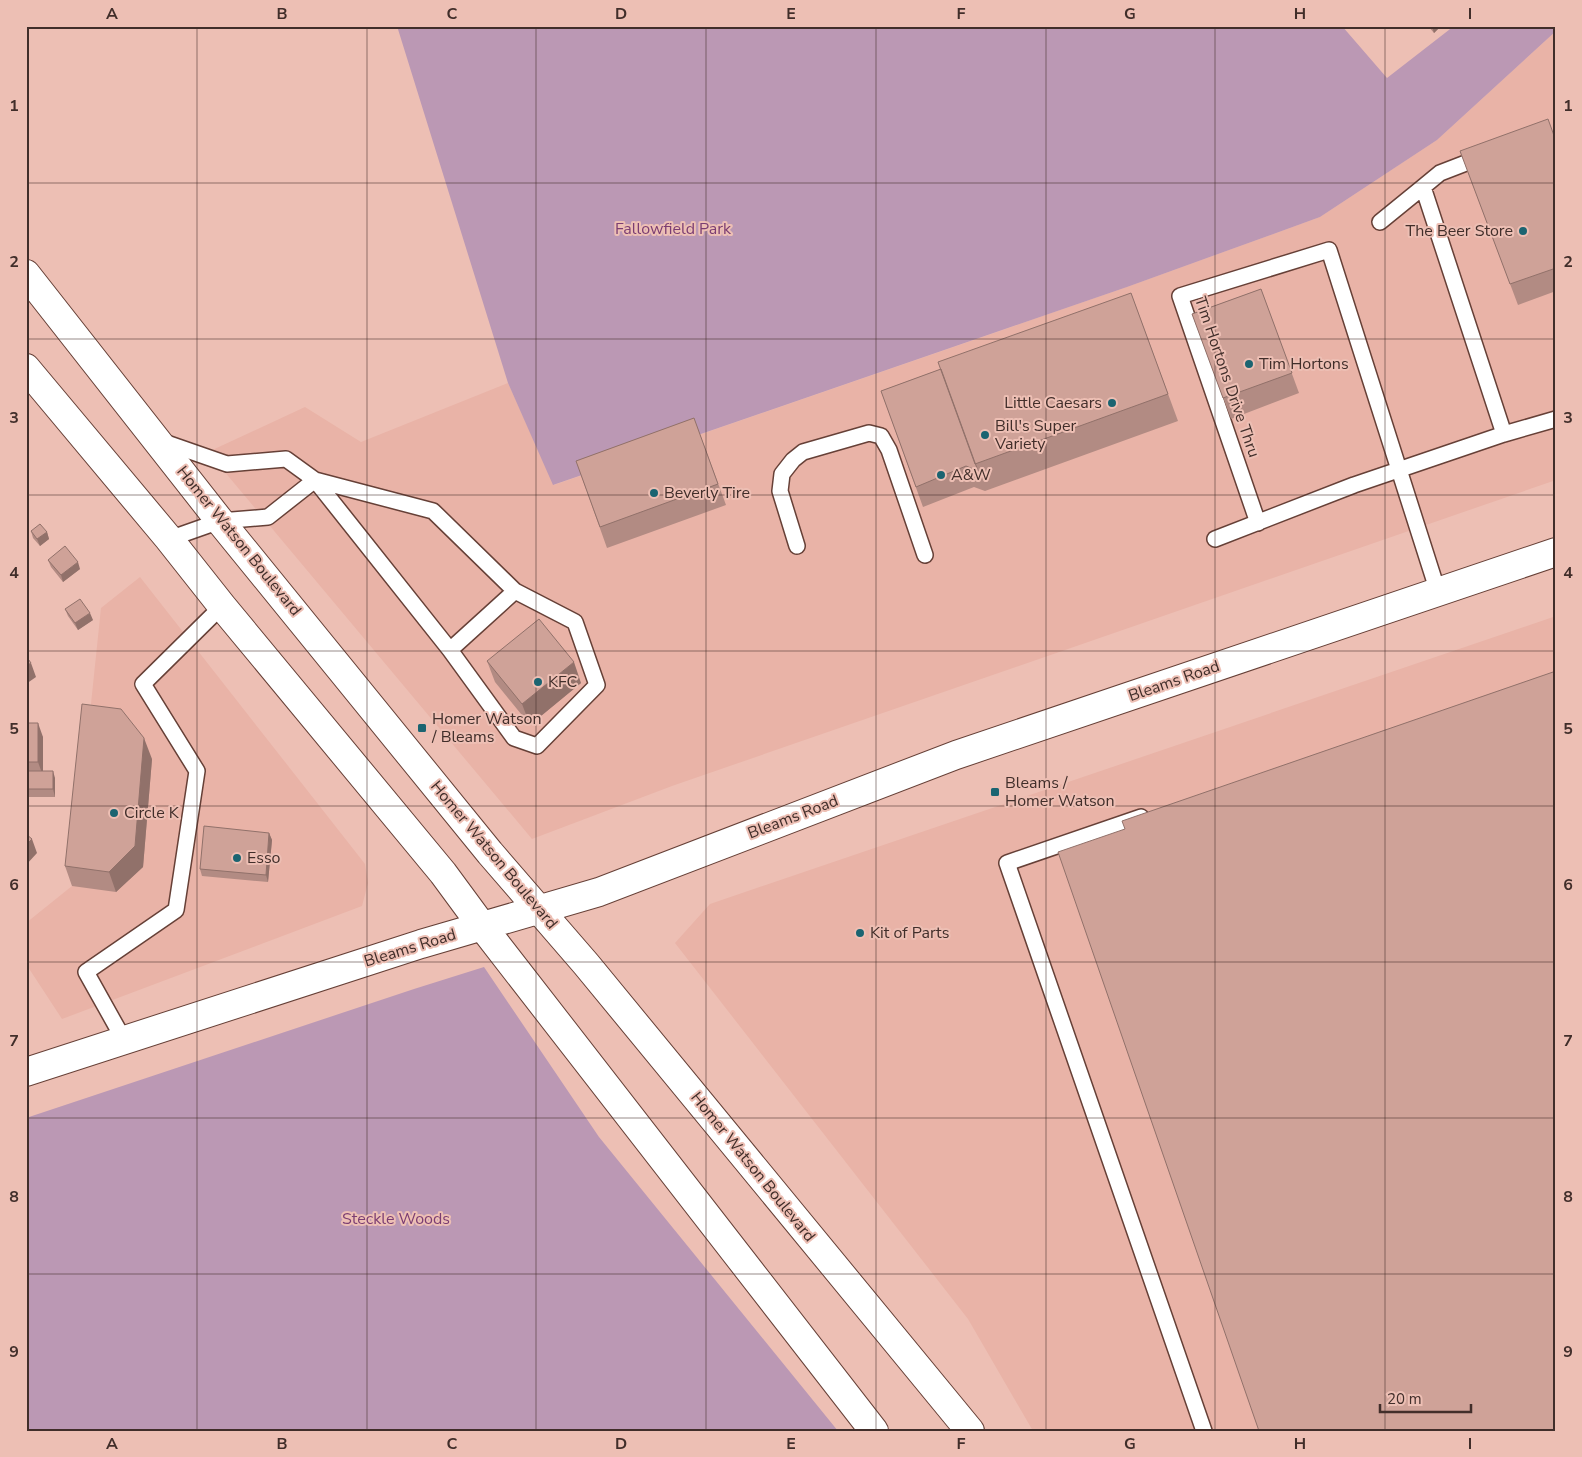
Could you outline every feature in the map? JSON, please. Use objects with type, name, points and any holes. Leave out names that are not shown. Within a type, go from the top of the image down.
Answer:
[{"type":"main road","name":"Homer Watson Boulevard","points":[[26,274],[159,440],[220,520],[490,853],[540,909],[970,1431]]},
{"type":"main road","points":[[26,368],[443,873],[482,926],[874,1431]]},
{"type":"main road","name":"Bleams Road","points":[[26,1072],[421,944],[598,892],[956,755],[1556,552]]},
{"type":"lane","points":[[1380,222],[1440,173],[1493,153]]},
{"type":"lane","points":[[1423,187],[1504,434]]},
{"type":"lane","name":"Tim Hortons Drive Thru","points":[[1258,523],[1180,296],[1330,250],[1398,470]]},
{"type":"lane","points":[[1215,539],[1354,485],[1504,434],[1556,419]]},
{"type":"lane","points":[[797,546],[780,491],[782,474],[793,460],[803,452],[869,433],[881,436],[890,450],[925,555]]},
{"type":"lane","points":[[159,440],[227,464],[286,459],[315,480],[450,650],[514,738],[537,746],[597,685],[575,622],[516,591],[433,512],[315,480]]},
{"type":"lane","points":[[1398,470],[1438,592]]},
{"type":"lane","points":[[169,539],[220,520],[268,517],[315,480]]},
{"type":"lane","points":[[450,650],[516,591]]},
{"type":"lane","points":[[124,1040],[86,972],[176,910],[197,771],[143,684],[222,606]]},
{"type":"lane","points":[[1156,812],[1007,863],[1204,1431]]},
{"type":"shaded area","points":[[1556,31],[1556,480],[672,786],[532,839],[208,452],[305,407],[361,442],[508,383],[554,485],[1127,287],[1320,217],[1437,140]]},
{"type":"shaded area","points":[[140,577],[365,864],[368,883],[362,906],[62,1019],[26,964],[26,923],[72,886],[101,608]]},
{"type":"shaded area","points":[[1556,616],[1556,1431],[1033,1431],[968,1319],[675,943],[710,904]]},
{"type":"green space","name":"Fallowfield Park","points":[[397,26],[1342,26],[1387,78],[1454,26],[1556,26],[1556,31],[1437,140],[1320,217],[1127,287],[553,485],[508,383]]},
{"type":"green space","name":"Steckle Woods","points":[[484,967],[599,1137],[838,1431],[26,1431],[26,1118]]},
{"type":"building","name":"The Beer Store","points":[[1548,119],[1556,141],[1556,268],[1510,284],[1460,151]]},
{"type":"building","name":"Tim Hortons","points":[[1261,289],[1292,373],[1223,398],[1192,314]]},
{"type":"building","points":[[1131,293],[1168,394],[975,464],[938,362]]},
{"type":"building","points":[[941,369],[978,471],[966,466],[916,487],[881,391]]},
{"type":"building","name":"Beverly Tire","points":[[694,418],[718,484],[600,527],[576,461]]},
{"type":"building","points":[[40,524],[47,532],[37,539],[31,531]]},
{"type":"building","points":[[65,546],[78,562],[61,575],[48,560]]},
{"type":"building","points":[[80,599],[90,613],[75,623],[65,609]]},
{"type":"building","points":[[539,619],[574,662],[522,704],[487,661]]},
{"type":"building","points":[[26,656],[31,663],[26,666]]},
{"type":"building","points":[[1556,671],[1556,1431],[1259,1431],[1058,852],[1125,829],[1122,821]]},
{"type":"building","name":"Circle K","points":[[82,704],[121,709],[144,738],[135,846],[109,872],[65,866]]},
{"type":"building","points":[[26,723],[38,723],[38,762],[26,762]]},
{"type":"building","points":[[26,771],[53,771],[53,789],[26,789]]},
{"type":"building","name":"Esso","points":[[204,826],[269,833],[266,875],[200,869]]},
{"type":"building","points":[[26,834],[32,839],[26,845]]},
{"type":"place","name":"The Beer Store","points":[[1523,231]]},
{"type":"place","name":"Tim Hortons","points":[[1249,364]]},
{"type":"place","name":"Little Caesars","points":[[1112,403]]},
{"type":"place","name":"Bill's Super Variety","points":[[985,435]]},
{"type":"place","name":"A&W","points":[[941,475]]},
{"type":"place","name":"Beverly Tire","points":[[654,493]]},
{"type":"place","name":"KFC","points":[[538,682]]},
{"type":"place","name":"Homer Watson / Bleams","points":[[422,728]]},
{"type":"place","name":"Bleams / Homer Watson","points":[[995,792]]},
{"type":"place","name":"Circle K","points":[[114,813]]},
{"type":"place","name":"Esso","points":[[237,858]]},
{"type":"place","name":"Kit of Parts","points":[[860,933]]}]
